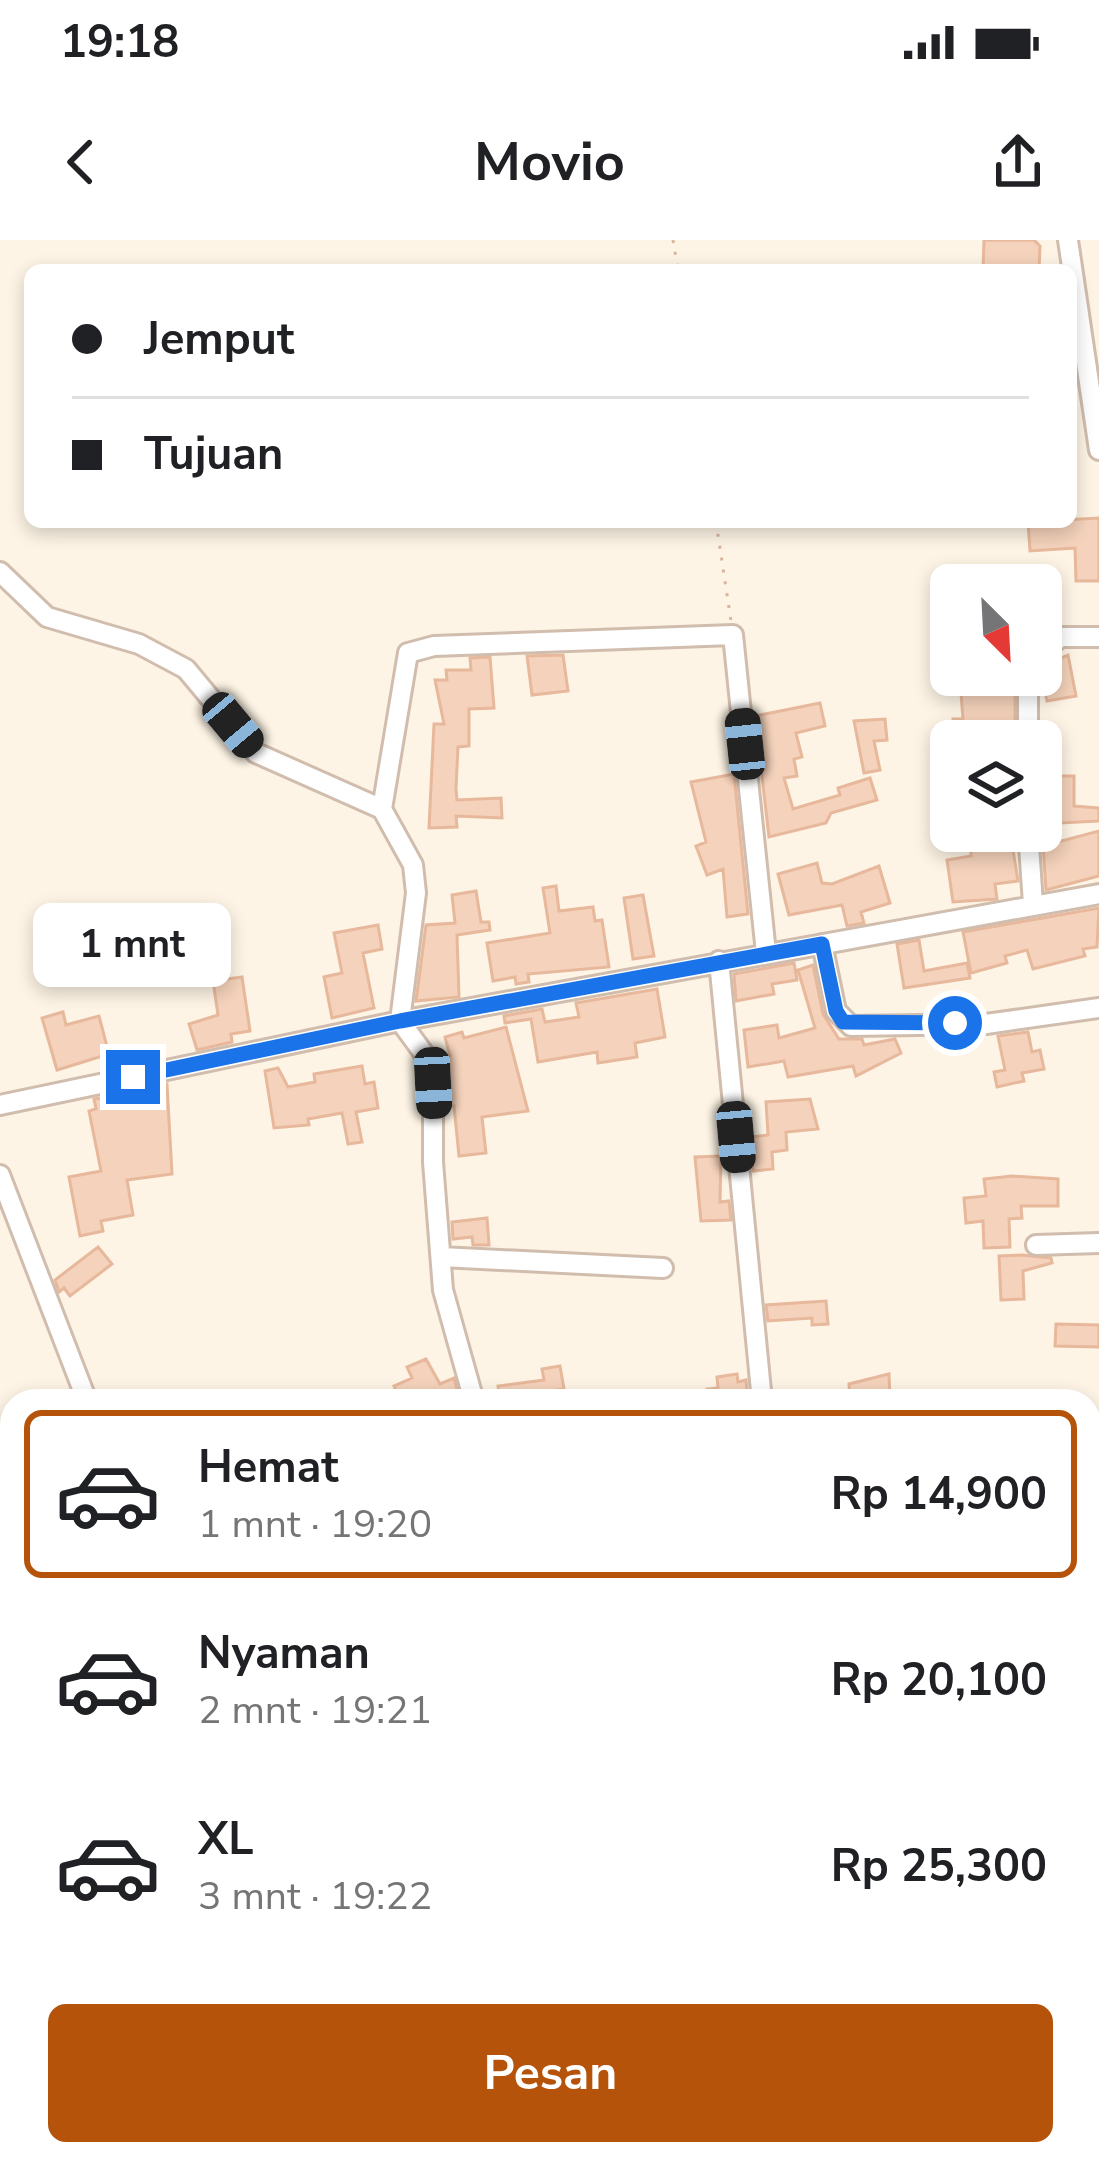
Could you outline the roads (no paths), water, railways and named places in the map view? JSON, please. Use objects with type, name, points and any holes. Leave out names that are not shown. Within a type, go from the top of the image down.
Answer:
[{"type":"street","points":[[1077,301],[1099,450]]},
{"type":"street","points":[[0,572],[47,617],[139,644],[186,669],[256,753],[382,809],[413,865],[416,892],[400,1021],[425,1055],[433,1083],[433,1162],[443,1290],[471,1389]]},
{"type":"street","points":[[382,809],[405,660],[413,648],[733,635],[766,952]]},
{"type":"street","points":[[1062,638],[1099,638]]},
{"type":"street","points":[[1030,852],[1034,904]]},
{"type":"street","points":[[0,1105],[400,1021],[1099,894]]},
{"type":"street","points":[[822,944],[836,1011],[851,1026],[986,1024],[1099,1008]]},
{"type":"street","points":[[719,961],[761,1389]]},
{"type":"street","points":[[0,1175],[82,1389]]},
{"type":"street","points":[[1036,1246],[1099,1244]]},
{"type":"street","points":[[441,1257],[663,1268]]}]
